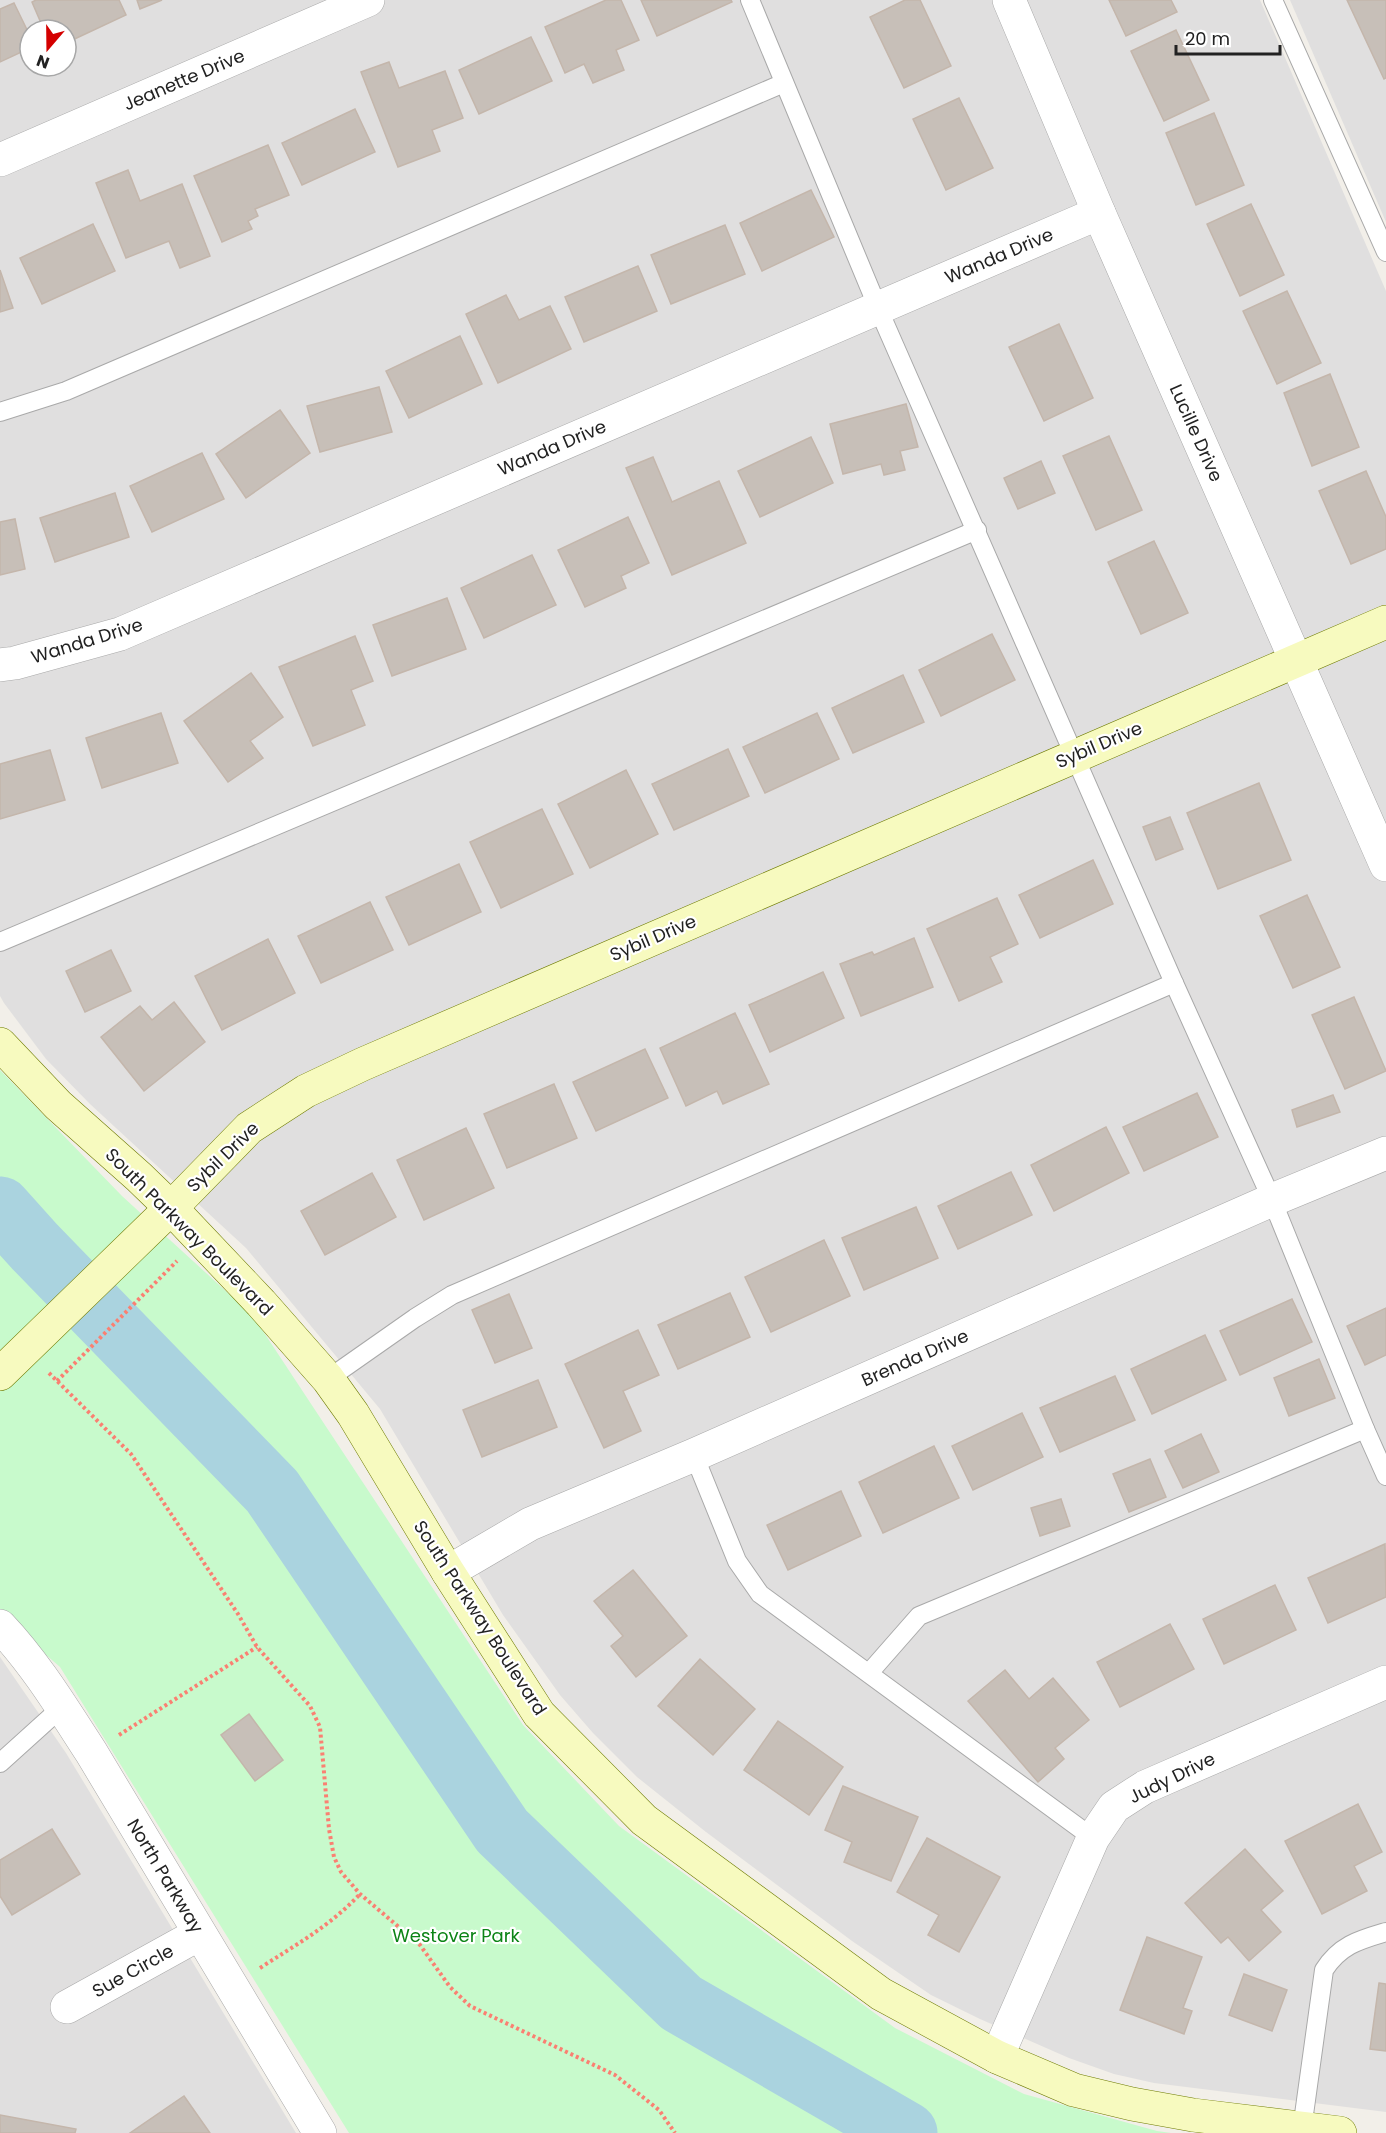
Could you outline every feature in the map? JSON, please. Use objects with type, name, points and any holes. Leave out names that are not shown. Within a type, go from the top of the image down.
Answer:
[{"type":"street","name":"Jeanette Drive","points":[[0,160],[368,0]]},
{"type":"street","name":"Lucille Drive","points":[[1009,0],[1099,213],[1386,865]]},
{"type":"street","name":"Wanda Drive","points":[[0,665],[15,663],[120,634],[1099,213]]},
{"type":"street","name":"Sybil Drive","points":[[0,1374],[171,1208],[249,1128],[306,1091],[374,1059],[1386,622]]},
{"type":"street","name":"South Parkway Boulevard","points":[[0,1044],[58,1106],[171,1208],[261,1303],[328,1379],[353,1414],[448,1572],[539,1714],[644,1820],[881,1994],[997,2057],[1074,2090],[1132,2104],[1193,2115],[1340,2133]]},
{"type":"street","name":"Brenda Drive","points":[[448,1572],[530,1524],[694,1455],[1272,1200],[1386,1153]]},
{"type":"street","name":"North Parkway","points":[[0,1626],[15,1642],[62,1707],[320,2133]]},
{"type":"street","name":"Judy Drive","points":[[997,2057],[1093,1838],[1114,1807],[1145,1787],[1386,1682]]},
{"type":"street","name":"Sue Circle","points":[[67,2007],[200,1934]]},
{"type":"lane","points":[[750,0],[878,308],[1174,983],[1272,1200],[1386,1476]]},
{"type":"lane","points":[[1273,0],[1386,252]]},
{"type":"lane","points":[[0,412],[66,391],[784,83]]},
{"type":"lane","points":[[0,942],[977,530]]},
{"type":"lane","points":[[328,1379],[452,1295],[1174,983]]},
{"type":"lane","points":[[868,1672],[919,1616],[1365,1429]]},
{"type":"lane","points":[[694,1455],[737,1562],[760,1594],[1093,1838]]},
{"type":"lane","points":[[0,1763],[62,1707]]},
{"type":"lane","points":[[1302,2129],[1324,1970],[1334,1955],[1358,1940],[1386,1932]]},
{"type":"path","points":[[57,1381],[172,1266]]},
{"type":"path","points":[[27,1346],[57,1381],[131,1454],[238,1614],[257,1647],[310,1706],[320,1727],[329,1829],[334,1857],[341,1872],[360,1894],[420,1945],[450,1987],[470,2006],[615,2075],[659,2110],[675,2133]]},
{"type":"path","points":[[141,1720],[257,1647]]},
{"type":"path","points":[[282,1954],[314,1935],[341,1914],[360,1894]]},
{"type":"shaded area","points":[[0,0],[1260,0],[1386,291],[1386,2112],[1154,2083],[1114,2074],[1069,2058],[980,2019],[931,1995],[852,1941],[706,1832],[637,1777],[593,1733],[560,1695],[503,1615],[380,1409],[246,1248],[90,1104],[46,1059],[0,996]]},
{"type":"shaded area","points":[[1290,0],[1386,0],[1386,222]]},
{"type":"shaded area","points":[[0,1657],[66,1753],[296,2133],[0,2133]]},
{"type":"green space","name":"Westover Park","points":[[0,1070],[122,1196],[253,1316],[523,1725],[619,1826],[895,2028],[1024,2094],[1171,2133],[349,2133],[60,1667],[0,1615]]},
{"type":"building","points":[[36,0],[119,0],[126,15],[78,37],[78,18],[39,18],[32,2]]},
{"type":"building","points":[[137,0],[162,0],[140,9]]},
{"type":"building","points":[[606,0],[621,0],[639,40],[616,50],[624,70],[593,83],[584,64],[565,73],[545,27]]},
{"type":"building","points":[[641,0],[731,0],[732,2],[657,36]]},
{"type":"building","points":[[905,0],[920,0],[951,66],[904,88],[870,17]]},
{"type":"building","points":[[1109,0],[1171,0],[1177,12],[1126,36]]},
{"type":"building","points":[[1347,0],[1386,0],[1386,78],[1384,79]]},
{"type":"building","points":[[14,3],[21,18],[18,18],[18,54],[0,62],[0,9]]},
{"type":"building","points":[[1176,30],[1209,100],[1164,121],[1131,51]]},
{"type":"building","points":[[531,37],[552,81],[479,114],[459,70]]},
{"type":"building","points":[[389,62],[399,88],[445,71],[463,118],[432,130],[440,151],[398,167],[361,72]]},
{"type":"building","points":[[959,98],[993,168],[946,190],[913,119]]},
{"type":"building","points":[[355,109],[375,152],[302,185],[282,143]]},
{"type":"building","points":[[1214,113],[1244,185],[1196,205],[1166,133]]},
{"type":"building","points":[[268,145],[289,195],[255,209],[258,216],[248,221],[252,229],[222,242],[194,176]]},
{"type":"building","points":[[128,170],[140,201],[182,184],[210,256],[180,268],[169,241],[126,258],[96,183]]},
{"type":"building","points":[[811,190],[834,237],[762,271],[740,223]]},
{"type":"building","points":[[1251,204],[1284,275],[1240,296],[1207,224]]},
{"type":"building","points":[[93,224],[115,271],[42,304],[20,258]]},
{"type":"building","points":[[725,225],[745,274],[671,304],[651,255]]},
{"type":"building","points":[[638,266],[657,311],[584,342],[565,297]]},
{"type":"building","points":[[0,270],[13,308],[0,312]]},
{"type":"building","points":[[1287,291],[1321,363],[1277,384],[1243,311]]},
{"type":"building","points":[[506,295],[519,320],[550,306],[571,349],[498,383],[466,314]]},
{"type":"building","points":[[1059,324],[1093,398],[1044,421],[1009,347]]},
{"type":"building","points":[[460,336],[482,384],[409,418],[386,371]]},
{"type":"building","points":[[1330,374],[1359,447],[1312,466],[1284,393]]},
{"type":"building","points":[[379,387],[392,432],[320,452],[307,406]]},
{"type":"building","points":[[906,404],[918,447],[900,451],[905,470],[884,475],[881,464],[843,474],[830,424]]},
{"type":"building","points":[[280,410],[310,453],[246,498],[216,454]]},
{"type":"building","points":[[1109,436],[1142,510],[1096,530],[1063,456]]},
{"type":"building","points":[[811,437],[833,483],[760,517],[738,471]]},
{"type":"building","points":[[202,453],[224,499],[152,532],[130,486]]},
{"type":"building","points":[[653,457],[672,502],[719,481],[746,543],[672,575],[626,468]]},
{"type":"building","points":[[1041,461],[1055,493],[1018,509],[1004,478]]},
{"type":"building","points":[[1366,471],[1386,517],[1386,549],[1351,564],[1319,491]]},
{"type":"building","points":[[115,493],[129,537],[55,562],[40,518]]},
{"type":"building","points":[[628,517],[649,563],[621,576],[626,588],[585,607],[558,550]]},
{"type":"building","points":[[15,519],[25,569],[0,575],[0,522]]},
{"type":"building","points":[[1154,541],[1188,613],[1141,634],[1108,562]]},
{"type":"building","points":[[532,555],[556,605],[484,638],[461,588]]},
{"type":"building","points":[[447,598],[466,649],[392,676],[373,625]]},
{"type":"building","points":[[992,634],[1015,680],[941,716],[919,670]]},
{"type":"building","points":[[355,636],[373,681],[351,690],[365,725],[313,746],[279,667]]},
{"type":"building","points":[[251,673],[283,717],[250,741],[263,758],[228,782],[184,721]]},
{"type":"building","points":[[903,675],[924,722],[853,753],[832,708]]},
{"type":"building","points":[[161,713],[178,763],[102,788],[86,738]]},
{"type":"building","points":[[817,713],[839,759],[765,793],[743,747]]},
{"type":"building","points":[[728,749],[749,796],[674,830],[652,784]]},
{"type":"building","points":[[50,750],[65,800],[0,819],[0,764]]},
{"type":"building","points":[[626,770],[658,834],[590,868],[558,804]]},
{"type":"building","points":[[1259,783],[1291,860],[1218,889],[1187,813]]},
{"type":"building","points":[[542,809],[573,874],[501,908],[470,842]]},
{"type":"building","points":[[1170,817],[1183,849],[1156,860],[1143,827]]},
{"type":"building","points":[[1093,860],[1113,904],[1040,938],[1019,895]]},
{"type":"building","points":[[459,864],[481,912],[409,945],[386,897]]},
{"type":"building","points":[[1307,895],[1340,967],[1293,988],[1260,916]]},
{"type":"building","points":[[997,898],[1018,944],[990,957],[1002,982],[959,1001],[927,929]]},
{"type":"building","points":[[370,902],[393,950],[321,983],[298,936]]},
{"type":"building","points":[[914,938],[933,987],[861,1016],[840,964],[872,952],[874,955]]},
{"type":"building","points":[[268,939],[295,993],[222,1030],[195,976]]},
{"type":"building","points":[[111,950],[131,991],[85,1012],[66,971]]},
{"type":"building","points":[[823,972],[844,1018],[770,1052],[749,1005]]},
{"type":"building","points":[[1354,997],[1386,1071],[1345,1089],[1312,1015]]},
{"type":"building","points":[[174,1002],[205,1042],[144,1091],[101,1037],[140,1006],[152,1020]]},
{"type":"building","points":[[735,1013],[769,1084],[723,1104],[717,1091],[686,1106],[660,1048]]},
{"type":"building","points":[[645,1049],[668,1098],[596,1131],[573,1082]]},
{"type":"building","points":[[554,1084],[577,1138],[507,1168],[484,1114]]},
{"type":"building","points":[[1197,1093],[1218,1137],[1144,1171],[1123,1127]]},
{"type":"building","points":[[1333,1095],[1340,1112],[1297,1127],[1292,1110]]},
{"type":"building","points":[[1106,1127],[1129,1173],[1054,1211],[1031,1165]]},
{"type":"building","points":[[466,1128],[494,1188],[424,1220],[397,1160]]},
{"type":"building","points":[[1011,1172],[1032,1215],[958,1249],[938,1206]]},
{"type":"building","points":[[372,1173],[396,1217],[325,1255],[301,1211]]},
{"type":"building","points":[[916,1207],[938,1258],[864,1290],[842,1238]]},
{"type":"building","points":[[824,1240],[850,1296],[771,1332],[745,1277]]},
{"type":"building","points":[[730,1293],[750,1337],[678,1369],[658,1325]]},
{"type":"building","points":[[509,1294],[532,1348],[495,1363],[472,1310]]},
{"type":"building","points":[[1292,1299],[1312,1342],[1240,1375],[1220,1331]]},
{"type":"building","points":[[1386,1308],[1386,1355],[1365,1365],[1347,1326]]},
{"type":"building","points":[[638,1330],[659,1375],[623,1391],[641,1431],[604,1448],[565,1364]]},
{"type":"building","points":[[1205,1335],[1226,1380],[1152,1414],[1131,1369]]},
{"type":"building","points":[[1319,1359],[1335,1398],[1289,1416],[1274,1378]]},
{"type":"building","points":[[1115,1376],[1135,1420],[1060,1452],[1040,1408]]},
{"type":"building","points":[[538,1380],[557,1427],[482,1457],[463,1410]]},
{"type":"building","points":[[1022,1413],[1043,1457],[973,1490],[952,1446]]},
{"type":"building","points":[[1201,1434],[1219,1472],[1183,1488],[1165,1451]]},
{"type":"building","points":[[934,1446],[959,1498],[883,1533],[859,1482]]},
{"type":"building","points":[[1150,1459],[1166,1497],[1129,1512],[1113,1474]]},
{"type":"building","points":[[841,1491],[861,1536],[788,1570],[767,1525]]},
{"type":"building","points":[[1061,1499],[1070,1526],[1040,1536],[1031,1508]]},
{"type":"building","points":[[1385,1544],[1386,1597],[1328,1623],[1308,1578]]},
{"type":"building","points":[[633,1570],[687,1636],[636,1677],[611,1646],[623,1636],[594,1601]]},
{"type":"building","points":[[1275,1585],[1296,1630],[1224,1664],[1203,1619]]},
{"type":"building","points":[[1170,1624],[1194,1669],[1120,1707],[1097,1662]]},
{"type":"building","points":[[700,1659],[755,1709],[713,1755],[658,1706]]},
{"type":"building","points":[[1005,1670],[1029,1699],[1053,1678],[1089,1720],[1055,1748],[1064,1759],[1038,1782],[968,1701]]},
{"type":"building","points":[[249,1714],[283,1760],[255,1781],[221,1735]]},
{"type":"building","points":[[778,1721],[843,1767],[809,1815],[744,1770]]},
{"type":"building","points":[[843,1786],[918,1817],[891,1881],[844,1862],[852,1842],[825,1830]]},
{"type":"building","points":[[1358,1804],[1382,1852],[1354,1866],[1367,1891],[1322,1914],[1285,1841]]},
{"type":"building","points":[[52,1829],[80,1874],[12,1915],[0,1896],[0,1860]]},
{"type":"building","points":[[927,1838],[1000,1877],[959,1952],[928,1935],[939,1915],[897,1892]]},
{"type":"building","points":[[1245,1849],[1283,1891],[1261,1910],[1281,1932],[1249,1961],[1228,1937],[1221,1943],[1185,1903]]},
{"type":"building","points":[[1147,1937],[1202,1957],[1183,2008],[1192,2011],[1184,2034],[1120,2010]]},
{"type":"building","points":[[1244,1974],[1287,1990],[1272,2031],[1229,2015]]},
{"type":"building","points":[[1379,1983],[1386,1984],[1386,2051],[1370,2049]]},
{"type":"building","points":[[184,2096],[210,2133],[130,2133]]},
{"type":"building","points":[[0,2115],[76,2129],[75,2133],[0,2133]]},
{"type":"waterway","points":[[0,1208],[272,1491],[502,1831],[681,2003],[906,2133]]}]
